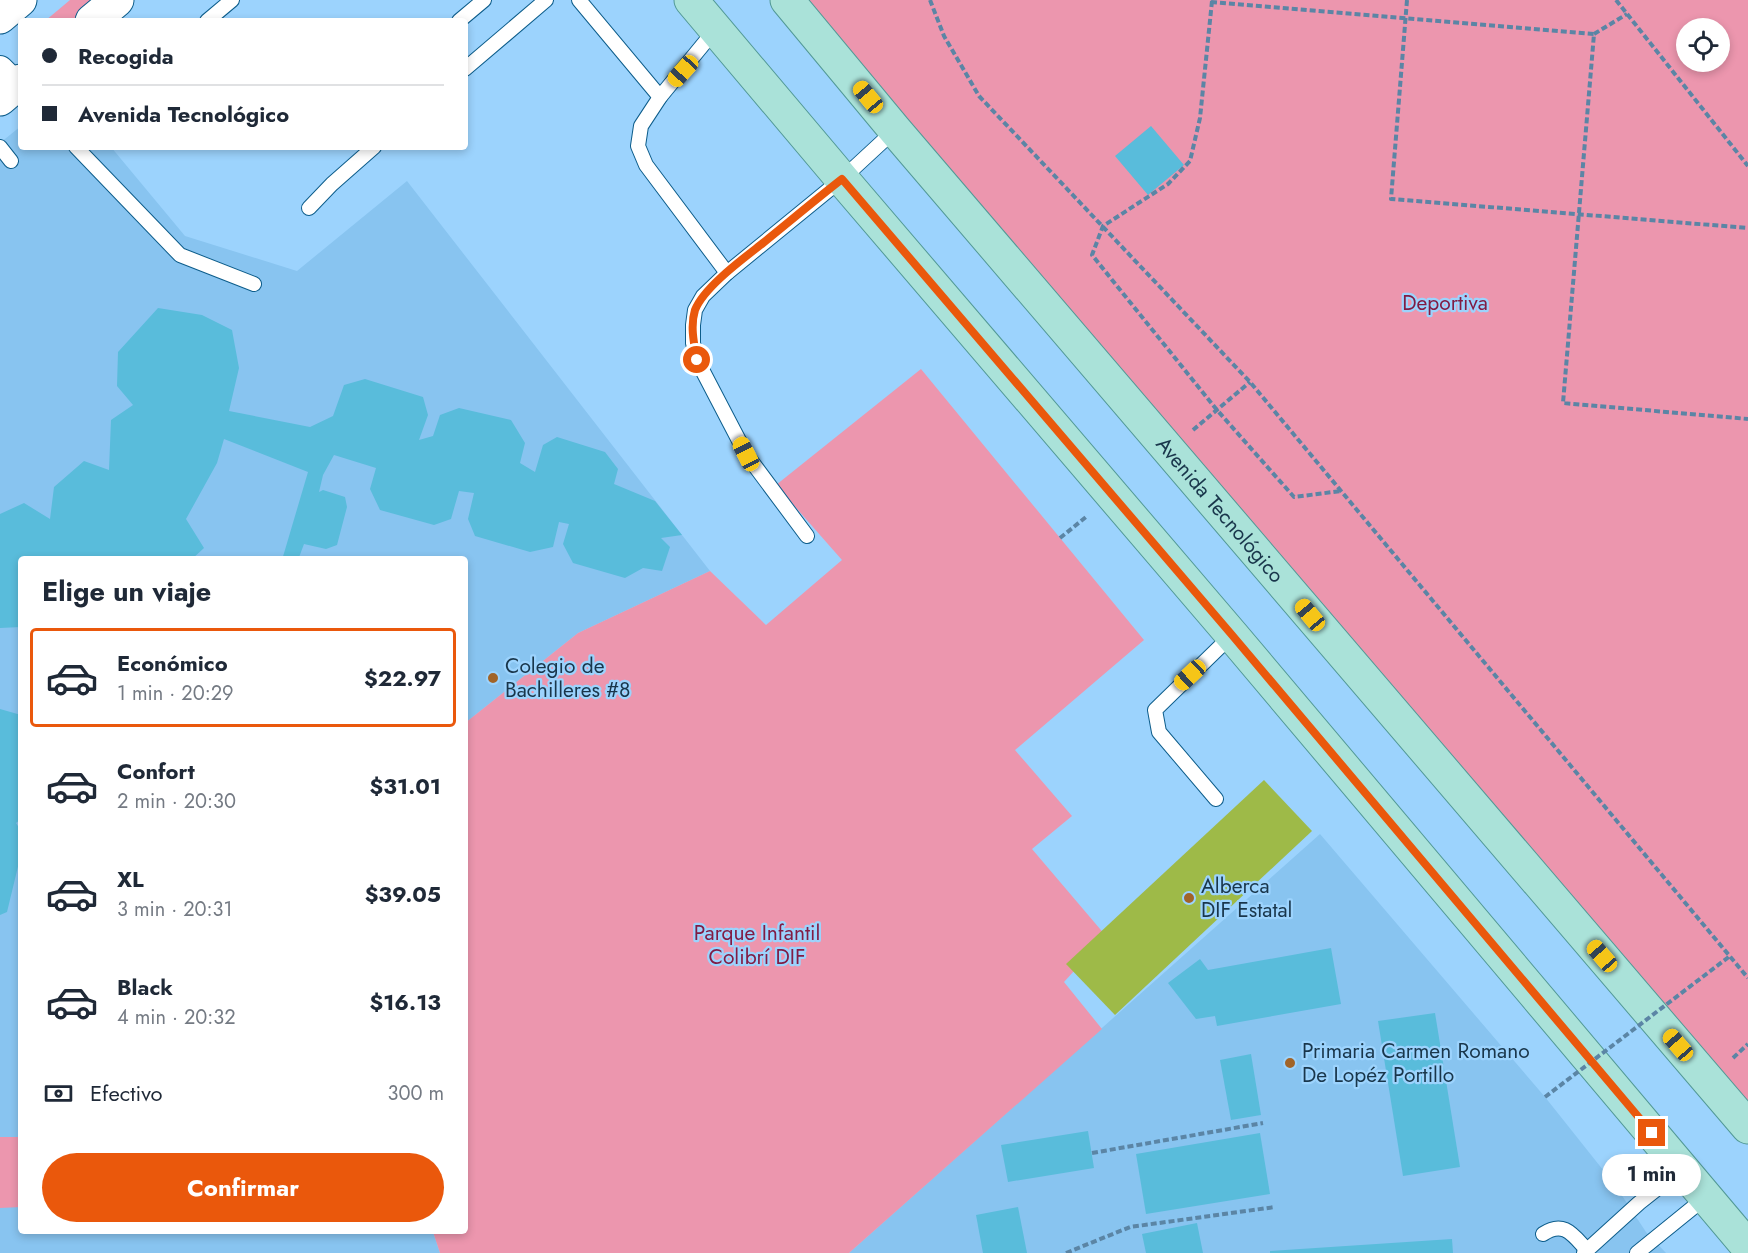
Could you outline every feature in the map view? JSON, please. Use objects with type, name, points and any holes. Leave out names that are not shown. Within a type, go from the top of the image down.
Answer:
[{"type":"main road","points":[[0,16],[20,0]]},
{"type":"main road","points":[[96,18],[117,0]]},
{"type":"main road","points":[[691,0],[1232,635],[1748,1248]]},
{"type":"main road","name":"Avenida Tecnológico","points":[[787,0],[895,130],[1748,1127]]},
{"type":"lane","points":[[211,18],[232,0]]},
{"type":"lane","points":[[463,18],[484,0]]},
{"type":"lane","points":[[579,0],[660,97]]},
{"type":"lane","points":[[468,66],[540,2]]},
{"type":"lane","points":[[716,30],[660,97],[641,126],[638,146],[646,165],[727,273]]},
{"type":"lane","points":[[807,536],[746,454],[697,360],[693,343],[695,310],[703,296],[727,273],[842,179],[895,130]]},
{"type":"lane","points":[[0,147],[11,161]]},
{"type":"lane","points":[[79,150],[180,255],[254,284]]},
{"type":"lane","points":[[309,208],[371,150]]},
{"type":"lane","points":[[1216,799],[1159,732],[1155,710],[1232,635]]},
{"type":"lane","points":[[1543,1234],[1550,1229],[1562,1228],[1569,1231],[1585,1252],[1639,1203],[1682,1169]]},
{"type":"lane","points":[[1637,1253],[1706,1197]]},
{"type":"path","points":[[930,0],[944,36],[979,96],[1250,382],[1748,978]]},
{"type":"path","points":[[1407,0],[1391,199],[1748,228]]},
{"type":"path","points":[[1616,0],[1748,166]]},
{"type":"path","points":[[1341,491],[1294,497],[1217,410],[1092,255],[1103,226],[1168,184],[1190,161],[1200,118],[1211,1],[1594,34],[1627,14]]},
{"type":"path","points":[[1594,34],[1563,403],[1748,419]]},
{"type":"path","points":[[1169,449],[1250,382]]},
{"type":"path","points":[[1545,1097],[1730,956]]},
{"type":"path","points":[[1092,1153],[1263,1123]]},
{"type":"path","points":[[1066,1253],[1130,1227],[1275,1208]]},
{"type":"shaded area","name":"Colegio de Bachilleres #8","points":[[18,128],[18,150],[113,150],[185,236],[297,271],[407,181],[710,571],[578,633],[468,721],[468,556],[18,556],[18,1234],[434,1234],[440,1253],[0,1253],[0,143]]},
{"type":"shaded area","name":"Alberca DIF Estatal","points":[[1264,780],[1312,831],[1115,1015],[1066,964]]},
{"type":"shaded area","name":"Primaria Carmen Romano De Lopéz Portillo","points":[[1320,834],[1545,1097],[1615,1185],[1646,1232],[1666,1253],[849,1253]]},
{"type":"green space","points":[[70,0],[102,0],[81,18],[49,18]]},
{"type":"green space","name":"Deportiva","points":[[791,0],[1748,0],[1748,1127]]},
{"type":"green space","name":"Parque Infantil Colibrí DIF","points":[[921,369],[1144,640],[1015,750],[1072,816],[1032,849],[1106,936],[1064,982],[1102,1029],[849,1253],[440,1253],[434,1234],[468,1234],[468,721],[578,633],[710,571],[766,625],[842,560],[776,485]]},
{"type":"green space","points":[[0,1137],[18,1137],[18,1207],[0,1208]]},
{"type":"building","points":[[1151,126],[1184,165],[1148,195],[1115,156]]},
{"type":"building","points":[[158,308],[202,315],[232,330],[239,368],[229,411],[310,427],[333,416],[344,385],[365,379],[423,397],[428,415],[419,440],[433,436],[440,415],[459,408],[511,420],[525,443],[520,463],[535,472],[543,445],[557,437],[605,452],[618,469],[614,484],[655,501],[682,535],[661,538],[670,547],[662,571],[643,568],[625,578],[573,563],[563,544],[569,524],[559,522],[553,547],[530,552],[475,536],[468,519],[474,493],[459,491],[451,519],[434,525],[380,510],[370,489],[376,468],[334,455],[323,475],[319,492],[323,490],[345,497],[347,507],[337,545],[326,549],[304,544],[300,556],[283,556],[308,472],[224,439],[217,463],[186,519],[204,548],[195,556],[18,556],[18,627],[0,628],[0,514],[24,503],[50,519],[54,487],[84,461],[109,470],[111,420],[133,405],[117,386],[118,352]]},
{"type":"building","points":[[0,709],[18,714],[18,821],[16,823],[18,826],[18,866],[7,912],[0,915]]},
{"type":"building","points":[[1331,948],[1341,1004],[1217,1026],[1215,1016],[1196,1019],[1168,983],[1200,959],[1208,970]]},
{"type":"building","points":[[1435,1013],[1460,1167],[1403,1176],[1378,1021]]},
{"type":"building","points":[[1251,1054],[1261,1115],[1231,1120],[1220,1060]]},
{"type":"building","points":[[1088,1131],[1094,1168],[1008,1182],[1001,1145]]},
{"type":"building","points":[[1260,1133],[1270,1194],[1146,1214],[1136,1154]]},
{"type":"building","points":[[1018,1207],[1027,1253],[983,1253],[976,1215]]},
{"type":"building","points":[[1197,1223],[1203,1253],[1146,1253],[1142,1234]]},
{"type":"building","points":[[1452,1239],[1453,1253],[1270,1253],[1270,1251]]},
{"type":"place","name":"Colegio de Bachilleres #8","points":[[493,678]]},
{"type":"place","name":"Alberca DIF Estatal","points":[[1189,898]]},
{"type":"place","name":"Primaria Carmen Romano De Lopéz Portillo","points":[[1290,1063]]},
{"type":"route","points":[[697,360],[693,343],[693,325],[695,310],[703,296],[727,273],[842,179],[1232,635],[1652,1133]]}]
